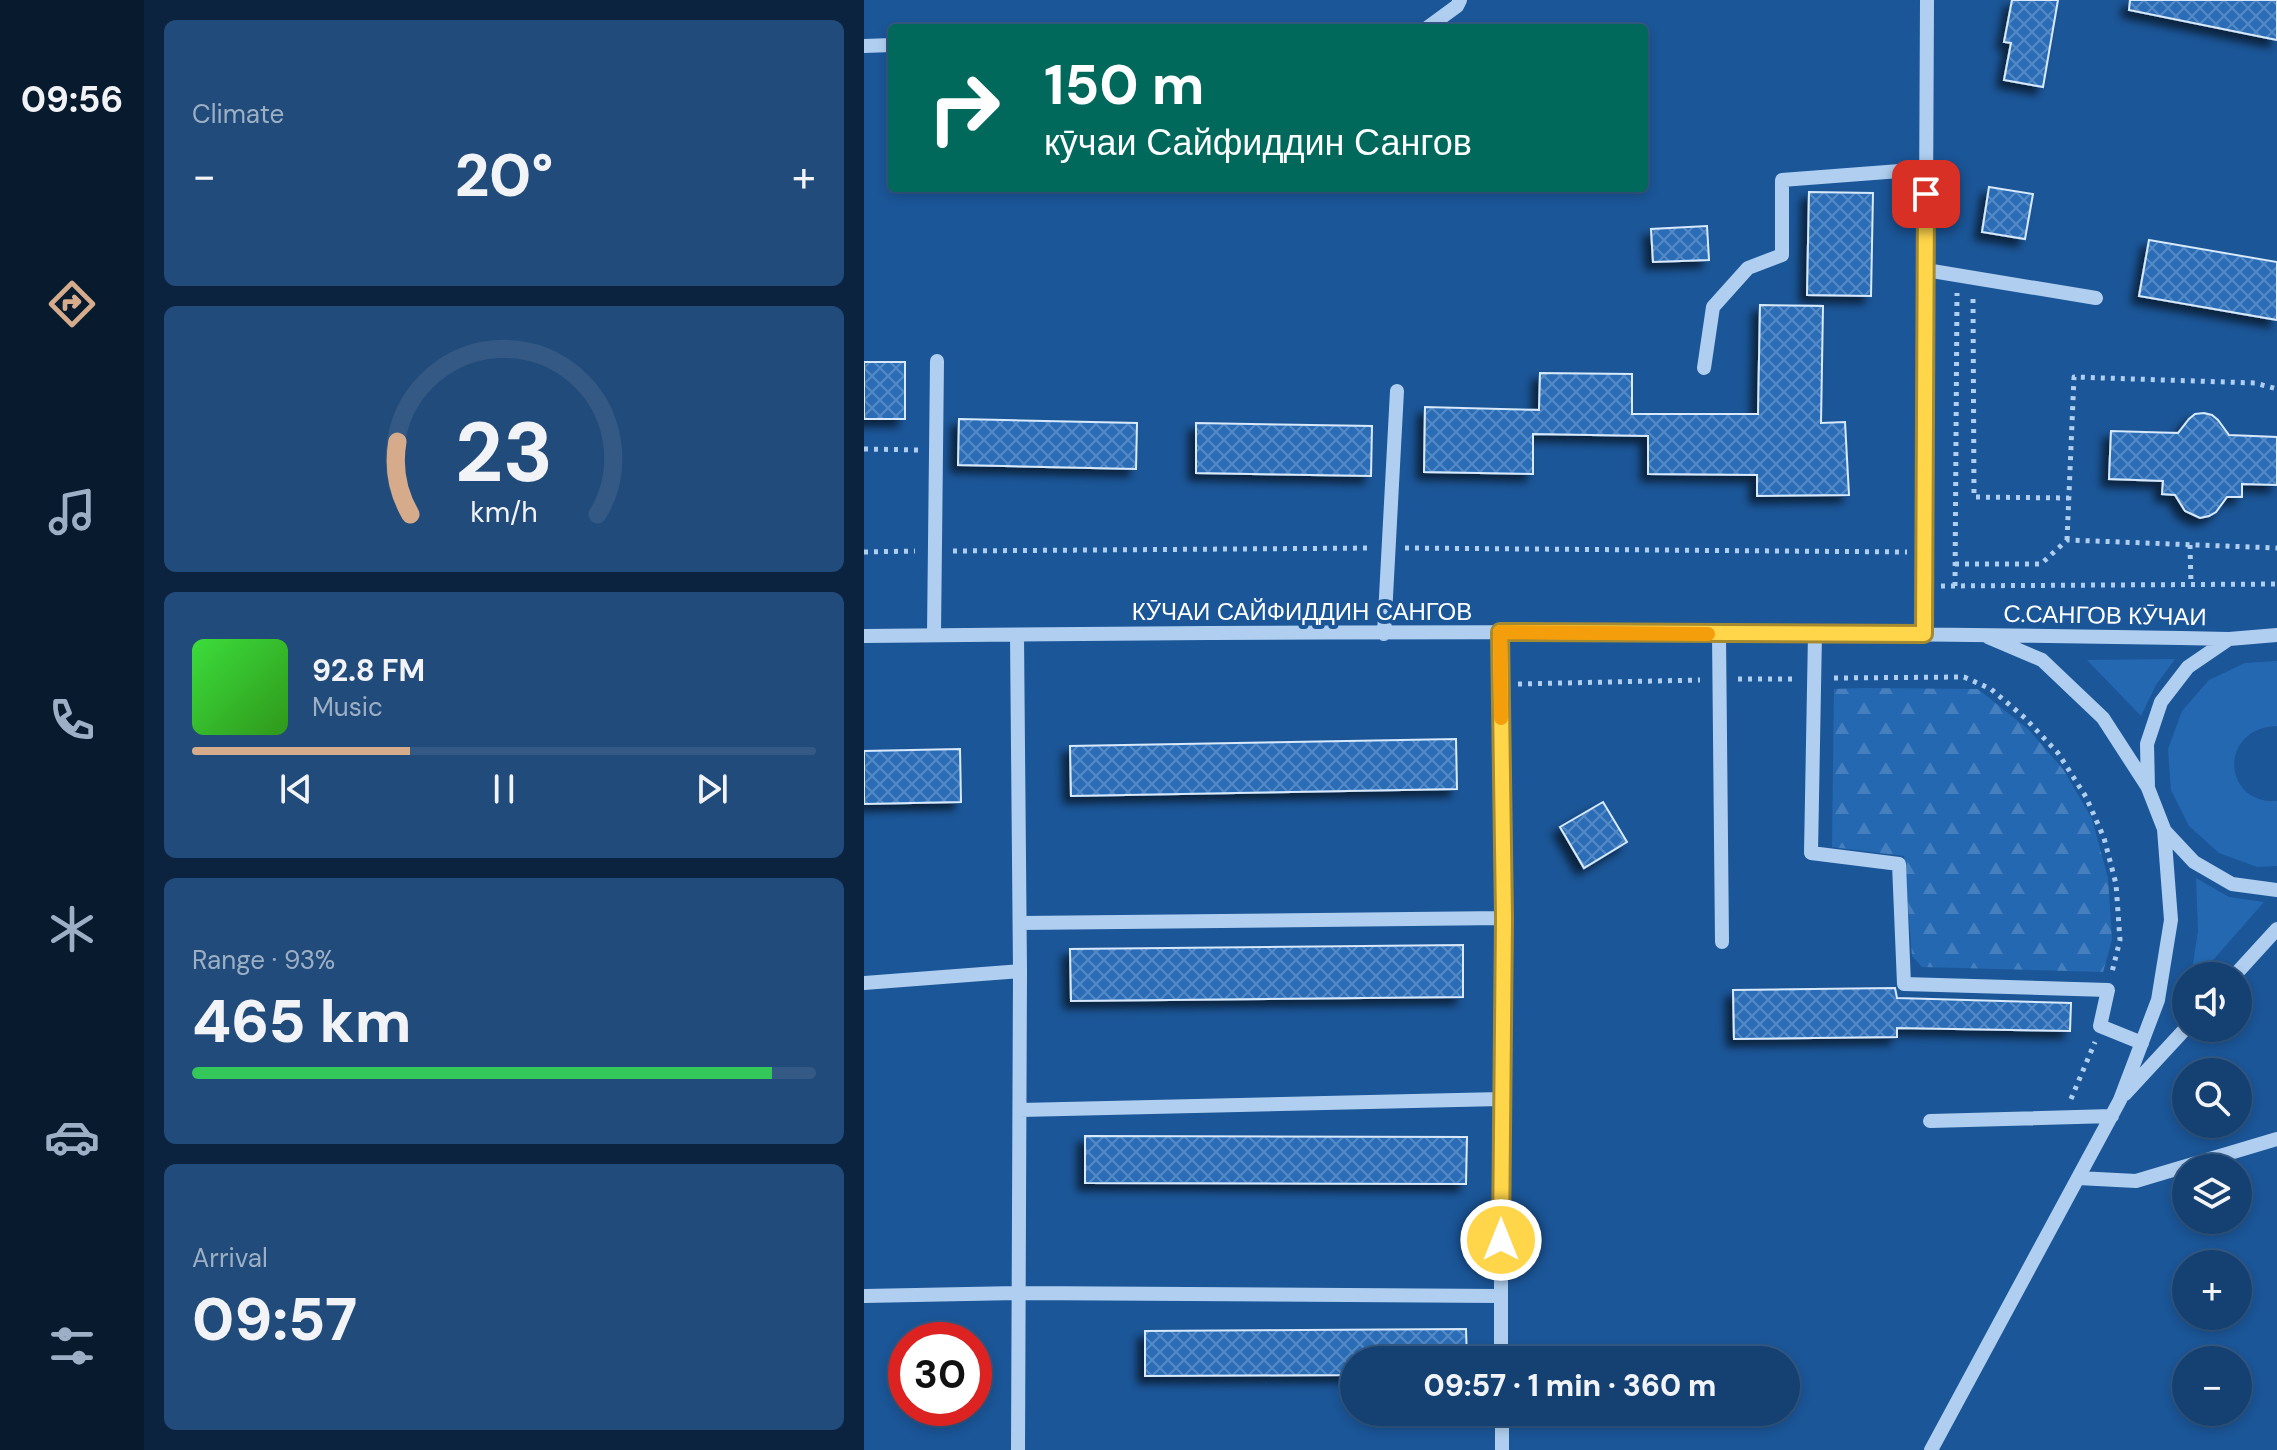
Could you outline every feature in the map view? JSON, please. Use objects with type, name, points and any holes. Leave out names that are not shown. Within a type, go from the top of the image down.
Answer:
[{"type":"street","points":[[1432,24],[1457,6],[1460,0]]},
{"type":"street","points":[[1924,634],[1927,0]]},
{"type":"street","points":[[864,46],[888,45]]},
{"type":"street","points":[[1704,368],[1713,307],[1748,268],[1782,255],[1782,180],[1926,169]]},
{"type":"street","points":[[1926,270],[2096,298]]},
{"type":"street","points":[[934,635],[937,361]]},
{"type":"street","points":[[1384,634],[1397,391]]},
{"type":"street","points":[[1500,632],[1504,918],[1501,1346]]},
{"type":"street","name":"КӮЧАИ САЙФИДДИН САНГОВ","points":[[864,636],[1500,632],[1980,634]]},
{"type":"street","points":[[1719,634],[1722,942]]},
{"type":"street","points":[[1815,634],[1811,853],[1899,864],[1904,984],[2108,990],[2100,1026],[2142,1043]]},
{"type":"street","points":[[1931,1450],[2120,1100],[2158,1000],[2171,920],[2164,829],[2148,788],[2103,718],[2042,660],[1980,634]]},
{"type":"street","name":"С.САНГОВ КӮЧАИ","points":[[1980,634],[2229,639],[2277,635]]},
{"type":"street","points":[[1017,635],[1020,923],[1018,1450]]},
{"type":"street","points":[[2148,788],[2147,744],[2161,702],[2188,667],[2229,639]]},
{"type":"street","points":[[2164,829],[2194,862],[2232,884],[2277,890]]},
{"type":"street","points":[[1020,923],[1504,918]]},
{"type":"street","points":[[2247,962],[2277,929]]},
{"type":"street","points":[[864,983],[1020,971]]},
{"type":"street","points":[[2120,1100],[2173,1042]]},
{"type":"street","points":[[1020,1110],[1501,1099]]},
{"type":"street","points":[[1930,1121],[2112,1116]]},
{"type":"street","points":[[2078,1178],[2136,1181],[2277,1139]]},
{"type":"street","points":[[864,1296],[1020,1293],[1501,1296]]},
{"type":"street","points":[[1502,1426],[1502,1450]]},
{"type":"path","points":[[1955,586],[1958,276]]},
{"type":"path","points":[[1973,299],[1974,497],[2069,498]]},
{"type":"path","points":[[1955,564],[2041,564],[2067,540],[2074,377],[2255,383],[2277,389]]},
{"type":"path","points":[[864,449],[936,450]]},
{"type":"path","points":[[2067,540],[2277,548]]},
{"type":"path","points":[[2190,545],[2191,585]]},
{"type":"path","points":[[1924,587],[2277,584]]},
{"type":"path","points":[[1501,685],[1964,677],[1991,689],[2025,718],[2058,753],[2086,797],[2104,838],[2116,884],[2120,940],[2108,990]]},
{"type":"path","points":[[2063,1118],[2100,1026]]},
{"type":"green space","points":[[2175,659],[2156,685],[2141,716],[2087,660]]},
{"type":"green space","points":[[2277,661],[2277,726],[2258,730],[2244,739],[2234,765],[2237,779],[2246,791],[2259,799],[2277,801],[2277,866],[2257,867],[2219,853],[2189,826],[2171,790],[2168,749],[2182,711],[2209,680],[2245,663]]},
{"type":"green space","points":[[1834,689],[1978,689],[2028,729],[2063,769],[2092,819],[2108,878],[2112,940],[2103,972],[1922,967],[1912,956],[1904,856],[1832,847]]},
{"type":"green space","points":[[2196,878],[2229,897],[2264,902],[2211,962],[2193,962],[2198,931]]},
{"type":"building","points":[[2012,0],[2058,0],[2043,87],[2004,80],[2011,43],[2004,42]]},
{"type":"building","points":[[2130,0],[2277,0],[2277,40],[2129,10]]},
{"type":"building","points":[[1989,187],[2033,194],[2025,239],[1982,232]]},
{"type":"building","points":[[1809,192],[1873,193],[1871,296],[1807,295]]},
{"type":"building","points":[[1707,226],[1709,260],[1653,262],[1651,229]]},
{"type":"building","points":[[2149,240],[2277,262],[2277,320],[2139,296]]},
{"type":"building","points":[[1760,305],[1823,306],[1821,423],[1845,422],[1849,495],[1757,496],[1757,475],[1648,474],[1648,436],[1533,434],[1533,474],[1424,472],[1425,407],[1539,410],[1540,373],[1632,374],[1632,414],[1758,414]]},
{"type":"building","points":[[864,362],[905,362],[905,419],[864,419]]},
{"type":"building","points":[[2204,413],[2218,420],[2229,435],[2277,437],[2277,485],[2242,484],[2242,497],[2227,497],[2216,512],[2200,518],[2185,511],[2175,495],[2162,494],[2163,481],[2109,479],[2111,431],[2178,433],[2195,414]]},
{"type":"building","points":[[959,419],[1137,423],[1136,469],[958,465]]},
{"type":"building","points":[[1196,423],[1372,426],[1371,476],[1196,473]]},
{"type":"building","points":[[1456,739],[1457,789],[1071,796],[1070,746]]},
{"type":"building","points":[[960,749],[961,802],[864,804],[864,751]]},
{"type":"building","points":[[1603,802],[1627,842],[1584,868],[1560,827]]},
{"type":"building","points":[[1463,945],[1463,997],[1071,1001],[1070,949]]},
{"type":"building","points":[[1895,988],[1897,998],[2071,1003],[2070,1031],[1897,1028],[1897,1037],[1734,1039],[1733,990]]},
{"type":"building","points":[[1085,1136],[1467,1137],[1466,1184],[1085,1183]]},
{"type":"building","points":[[1466,1329],[1467,1346],[1340,1346],[1340,1375],[1145,1376],[1145,1331]]},
{"type":"slow traffic","points":[[1501,718],[1500,632],[1708,634]]},
{"type":"route","points":[[1501,1240],[1504,918],[1500,632],[1924,634],[1926,194]]}]
